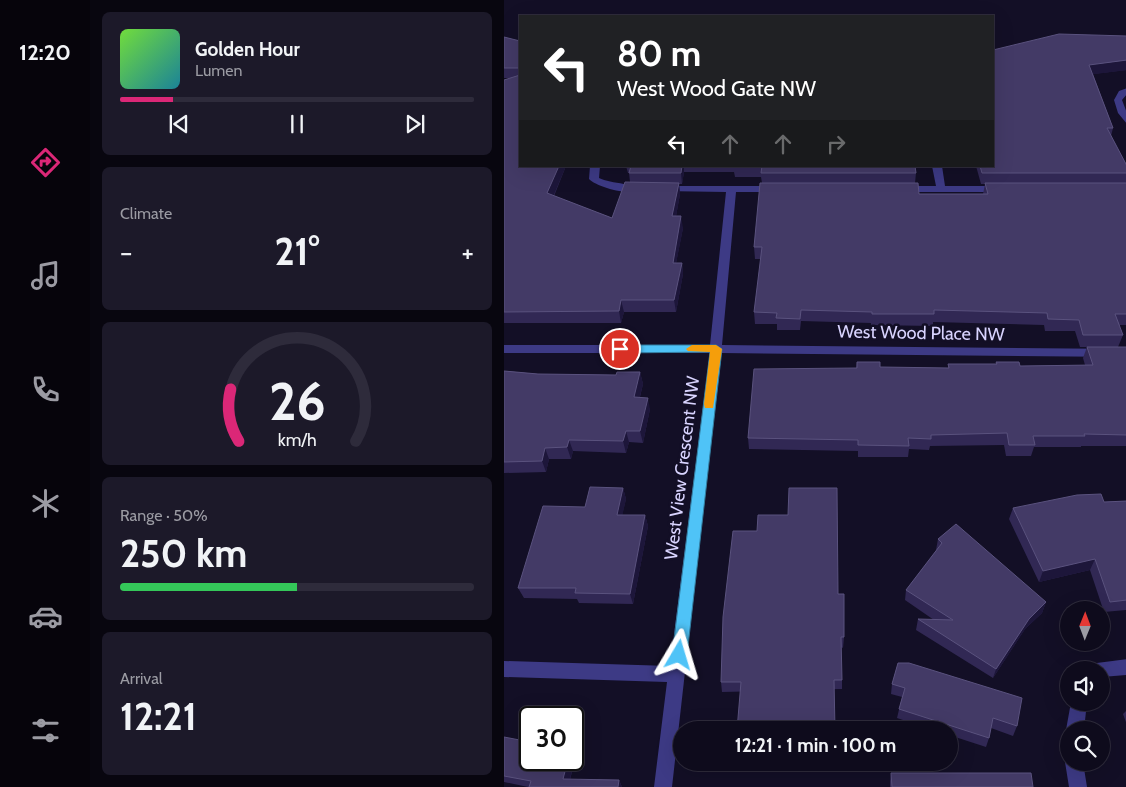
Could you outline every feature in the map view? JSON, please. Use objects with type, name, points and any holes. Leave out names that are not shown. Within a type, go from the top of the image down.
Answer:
[{"type":"street","points":[[1126,90],[1120,94],[1116,102],[1126,122]]},
{"type":"street","points":[[595,167],[594,179],[614,187],[631,189],[788,189]]},
{"type":"street","points":[[937,167],[941,189]]},
{"type":"street","points":[[893,189],[1009,189]]},
{"type":"street","name":"West View Crescent NW","points":[[663,787],[716,349],[731,190]]},
{"type":"street","name":"West Wood Place NW","points":[[504,349],[1126,353]]},
{"type":"street","points":[[1110,669],[1126,667]]},
{"type":"street","points":[[504,670],[677,674]]},
{"type":"street","points":[[1075,771],[1078,787]]},
{"type":"building","points":[[1059,34],[1127,36],[1127,60],[1089,65],[1113,128],[1107,128],[1127,166],[1127,173],[982,173],[980,167],[994,167],[994,50]]},
{"type":"building","points":[[504,37],[519,41],[519,68],[504,68]]},
{"type":"building","points":[[519,75],[519,167],[559,167],[547,193],[612,218],[625,182],[679,183],[672,216],[681,216],[673,263],[682,263],[674,300],[621,300],[619,311],[504,312],[504,80]]},
{"type":"building","points":[[631,167],[682,167],[681,173],[629,173]]},
{"type":"building","points":[[762,167],[915,167],[916,173],[761,173]]},
{"type":"building","points":[[760,183],[918,183],[919,194],[988,194],[985,183],[1127,183],[1127,314],[1115,314],[1123,335],[1083,335],[1079,320],[1048,319],[1047,313],[934,310],[934,314],[872,314],[872,312],[801,310],[800,319],[776,318],[777,313],[754,312],[762,247],[754,247]]},
{"type":"building","points":[[1087,347],[1127,347],[1127,435],[1033,436],[1035,445],[1009,445],[1007,433],[931,435],[931,439],[908,438],[909,446],[858,445],[858,440],[748,438],[754,369],[857,368],[857,362],[880,362],[880,367],[949,368],[948,364],[997,364],[996,362],[1019,362],[1020,366],[1093,365]]},
{"type":"building","points":[[504,371],[538,374],[616,375],[617,372],[640,372],[634,397],[648,398],[640,431],[626,431],[623,441],[569,440],[567,447],[545,448],[542,461],[504,462]]},
{"type":"building","points":[[590,487],[623,488],[617,515],[645,515],[630,594],[575,593],[576,588],[518,588],[543,506],[585,507]]},
{"type":"building","points":[[789,488],[837,488],[838,594],[844,594],[844,637],[841,637],[842,680],[834,680],[835,721],[738,721],[741,682],[721,682],[723,617],[733,531],[757,531],[758,515],[788,515]]},
{"type":"building","points":[[1101,494],[1104,502],[1127,501],[1127,600],[1110,602],[1095,559],[1043,571],[1013,508],[1077,495]]},
{"type":"building","points":[[956,524],[1046,602],[1029,619],[996,669],[918,619],[953,620],[906,590],[942,543],[938,539]]},
{"type":"building","points":[[898,663],[909,663],[1022,698],[1017,726],[993,718],[989,738],[958,728],[958,721],[936,721],[899,709],[905,688],[892,684]]},
{"type":"building","points":[[504,737],[519,740],[519,771],[565,771],[563,779],[619,780],[618,787],[529,787],[531,781],[504,776]]},
{"type":"building","points":[[891,773],[1031,773],[1033,787],[892,787]]},
{"type":"slow traffic","points":[[692,349],[716,349],[709,404]]},
{"type":"route","points":[[620,349],[716,349],[679,655]]}]
